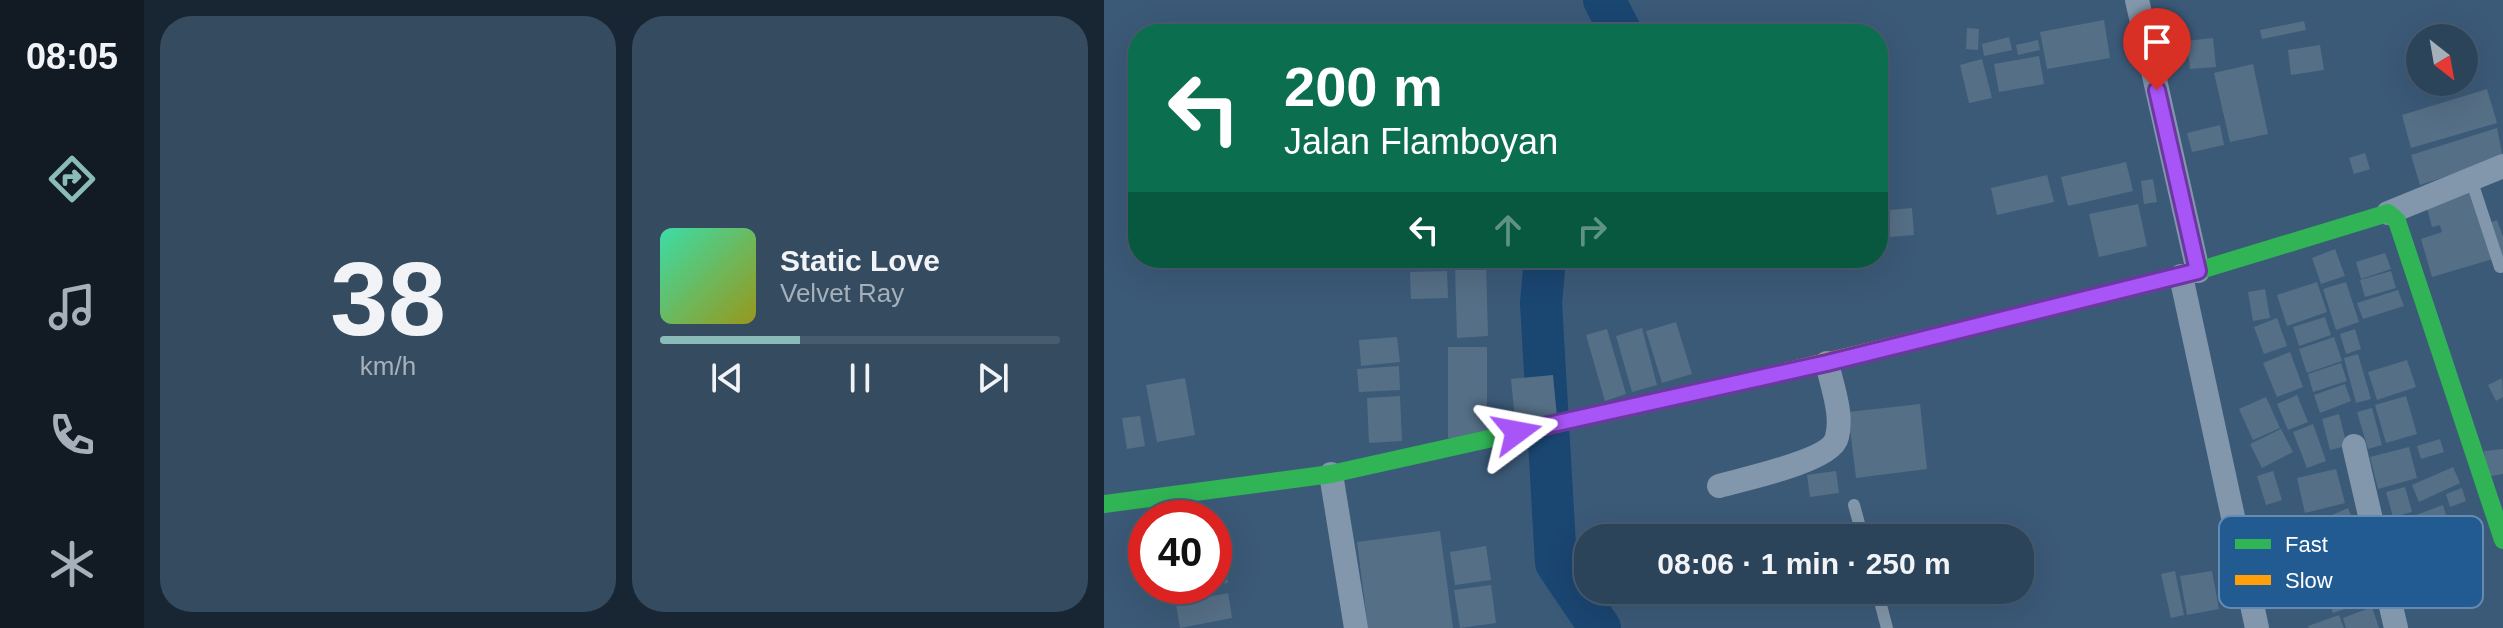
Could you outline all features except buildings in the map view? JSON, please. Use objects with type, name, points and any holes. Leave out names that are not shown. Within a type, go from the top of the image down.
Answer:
[{"type":"street","points":[[2137,0],[2236,516]]},
{"type":"street","points":[[1104,504],[1331,474],[1827,363],[2190,273],[2388,213],[2503,166]]},
{"type":"street","points":[[2388,213],[2397,221],[2503,540]]},
{"type":"street","points":[[1719,486],[1809,459],[1826,451],[1837,441],[1840,422],[1827,363]]},
{"type":"street","points":[[2354,446],[2370,516]]},
{"type":"street","points":[[1331,474],[1356,628]]},
{"type":"street","points":[[2253,608],[2257,628]]},
{"type":"street","points":[[2391,608],[2396,628]]},
{"type":"lane","points":[[2471,179],[2500,267]]},
{"type":"lane","points":[[1854,505],[1859,524]]},
{"type":"lane","points":[[1881,604],[1887,628]]},
{"type":"waterway","points":[[1604,0],[1617,24]]},
{"type":"waterway","points":[[1544,268],[1541,303],[1556,563],[1600,628]]},
{"type":"traffic: fast","points":[[2083,300],[2181,276],[2388,213],[2397,221],[2503,540]]},
{"type":"traffic: fast","points":[[1104,504],[1331,474],[1722,387]]},
{"type":"traffic: slow","points":[[1722,387],[2083,300]]},
{"type":"route","points":[[1517,432],[1827,363],[2198,271],[2157,90]]}]
